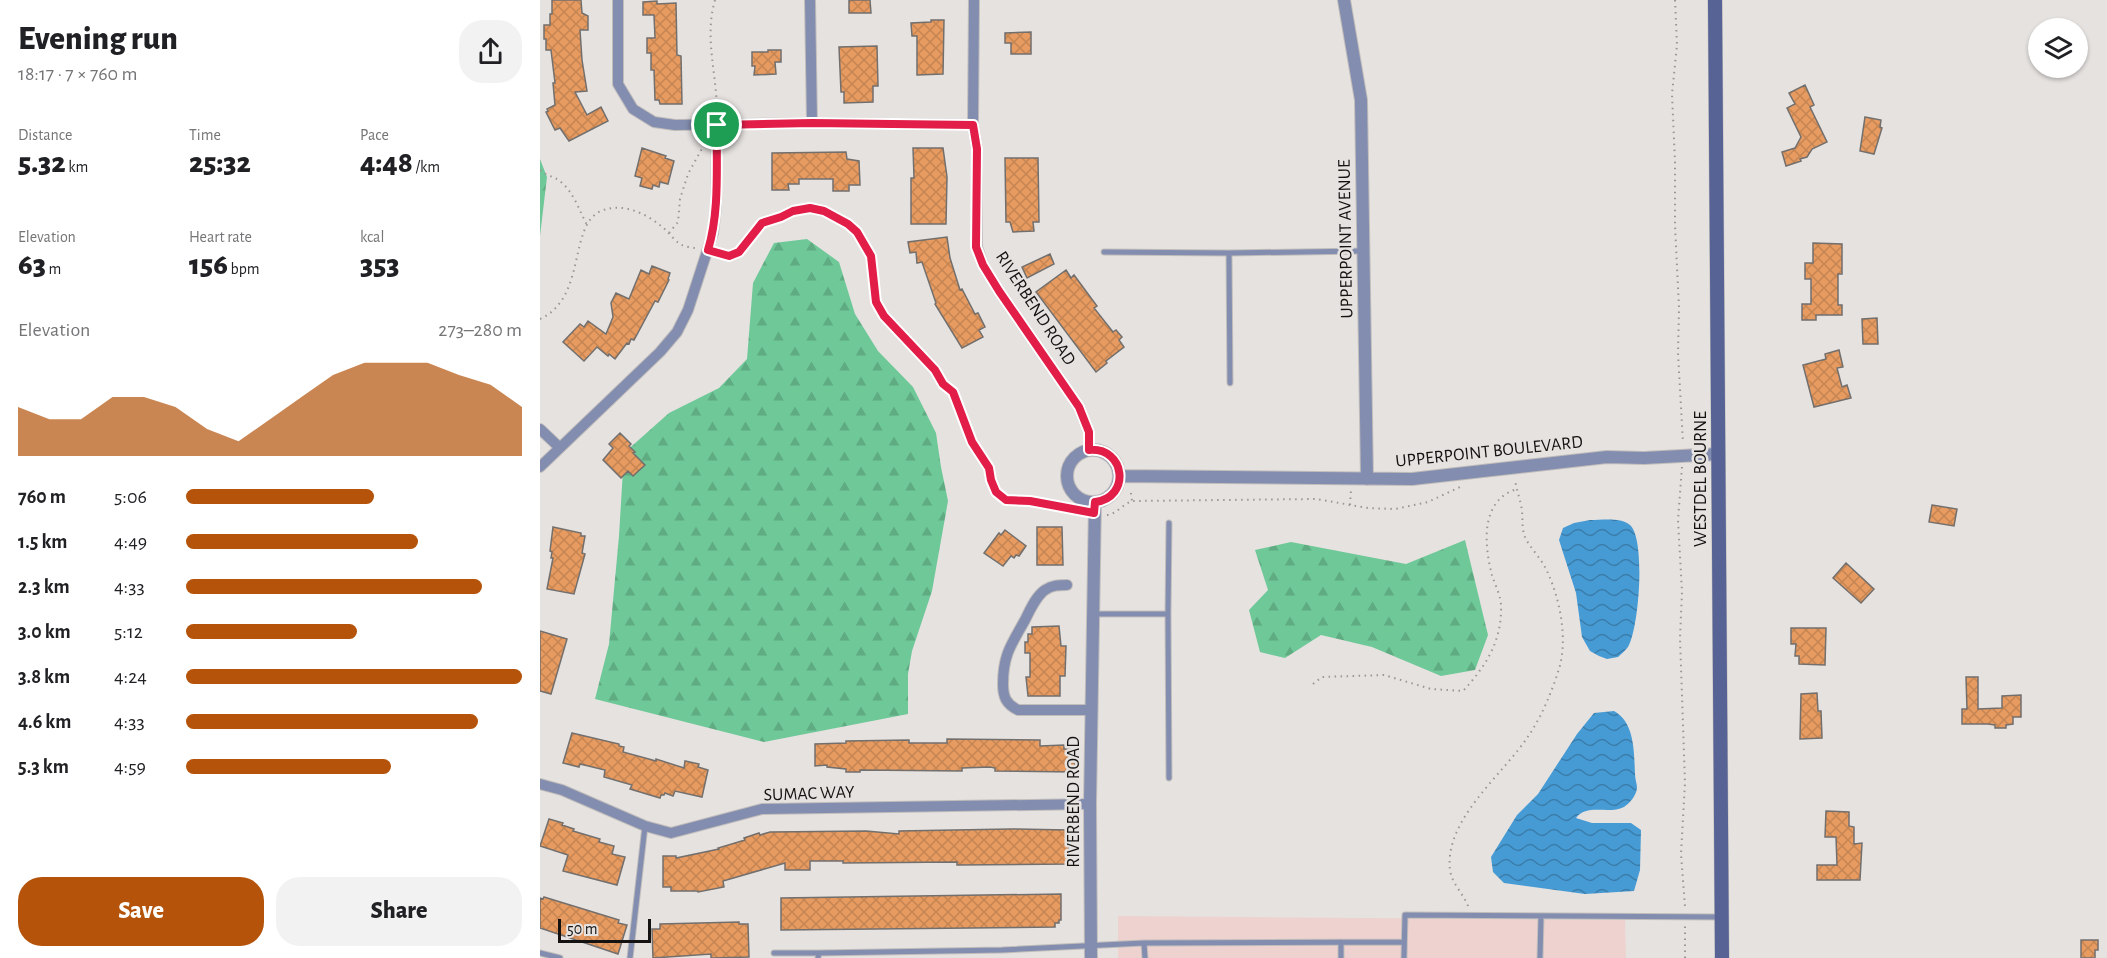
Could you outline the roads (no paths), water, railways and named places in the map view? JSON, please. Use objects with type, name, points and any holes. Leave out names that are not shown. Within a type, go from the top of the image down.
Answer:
[{"type":"main road","name":"WESTDEL BOURNE","points":[[1715,0],[1722,958]]},
{"type":"street","points":[[618,0],[618,84],[633,109],[654,122],[675,125],[812,123],[973,125]]},
{"type":"street","points":[[810,0],[812,123]]},
{"type":"street","name":"RIVERBEND ROAD","points":[[974,0],[973,125],[977,149],[976,247],[983,265],[999,291],[1079,407],[1089,432],[1089,450]]},
{"type":"street","name":"UPPERPOINT AVENUE","points":[[1344,0],[1361,100],[1367,479]]},
{"type":"street","points":[[540,467],[660,352],[677,332],[688,310],[713,232],[716,206],[717,125]]},
{"type":"street","points":[[540,429],[560,447]]},
{"type":"street","points":[[1089,450],[1099,450],[1112,457],[1120,476],[1119,484],[1111,496],[1094,508],[1072,492],[1067,481],[1068,469],[1073,459],[1078,454],[1089,450]]},
{"type":"street","name":"UPPERPOINT BOULEVARD","points":[[1120,476],[1412,479],[1607,457],[1718,454]]},
{"type":"street","name":"RIVERBEND ROAD","points":[[1091,952],[1090,804],[1094,508]]},
{"type":"street","points":[[1067,585],[1053,585],[1043,591],[1034,604],[1007,652],[1003,665],[1003,696],[1009,705],[1018,710],[1092,710]]},
{"type":"street","name":"SUMAC WAY","points":[[540,784],[562,790],[645,826],[670,832],[762,809],[1090,804]]},
{"type":"lane","points":[[1104,252],[1364,251]]},
{"type":"lane","points":[[1229,253],[1230,383]]},
{"type":"lane","points":[[1169,523],[1169,778]]},
{"type":"lane","points":[[1093,614],[1168,614]]},
{"type":"lane","points":[[630,958],[645,826]]},
{"type":"lane","points":[[1404,958],[1404,915],[1722,917]]},
{"type":"lane","points":[[1540,958],[1541,916]]},
{"type":"lane","points":[[1341,942],[1341,958]]},
{"type":"lane","points":[[774,953],[818,955],[1002,950],[1091,952],[1144,943],[1404,942]]},
{"type":"lane","points":[[1144,943],[1145,958]]},
{"type":"lane","points":[[1002,950],[1002,958]]},
{"type":"lane","points":[[540,952],[560,958]]},
{"type":"water","points":[[1590,520],[1626,522],[1635,534],[1638,547],[1638,604],[1632,637],[1628,647],[1618,657],[1607,659],[1590,651],[1582,637],[1576,593],[1559,540],[1563,528]]},
{"type":"water","points":[[1614,711],[1621,716],[1630,730],[1636,791],[1624,807],[1586,811],[1576,818],[1592,823],[1631,823],[1641,830],[1640,870],[1634,891],[1585,894],[1504,883],[1493,872],[1491,857],[1517,815],[1538,794],[1577,734],[1594,713]]}]
